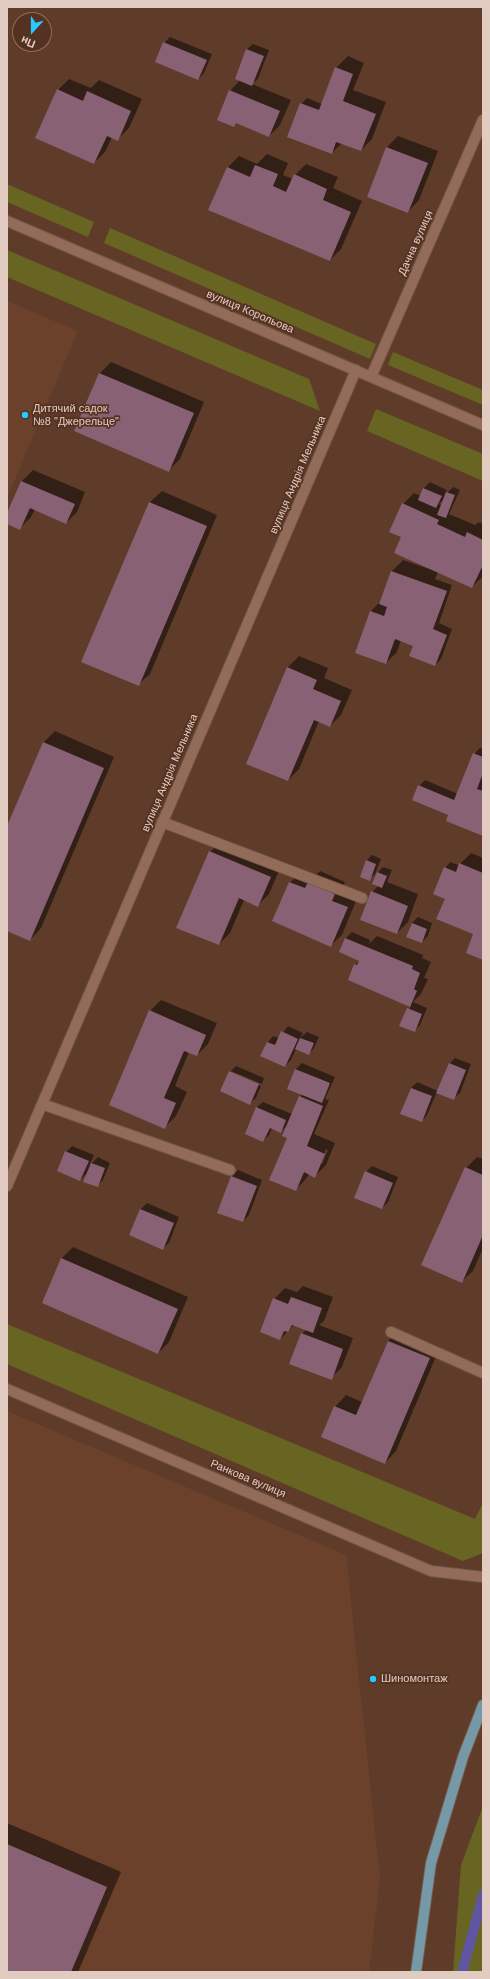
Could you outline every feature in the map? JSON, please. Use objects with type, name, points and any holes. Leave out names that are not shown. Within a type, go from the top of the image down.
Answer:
[{"type":"main road","points":[[416,1972],[431,1863],[463,1757],[483,1705]]},
{"type":"street","name":"Дачна вулиця","points":[[371,377],[483,120]]},
{"type":"street","name":"вулиця Корольова","points":[[7,221],[483,425]]},
{"type":"street","name":"вулиця Андрія Мельника","points":[[7,1186],[356,370]]},
{"type":"street","points":[[162,822],[362,898]]},
{"type":"street","points":[[42,1104],[230,1170]]},
{"type":"street","points":[[391,1332],[483,1373]]},
{"type":"street","name":"Ранкова вулиця","points":[[7,1389],[431,1571],[483,1577]]},
{"type":"shaded area","points":[[7,184],[94,222],[88,237],[7,202]]},
{"type":"shaded area","points":[[110,228],[376,344],[370,359],[104,243]]},
{"type":"shaded area","points":[[7,250],[309,379],[320,411],[7,277]]},
{"type":"shaded area","name":"Дитячий садок №8 \"Джерельце\"","points":[[7,301],[78,331],[7,498]]},
{"type":"shaded area","points":[[393,352],[483,390],[483,405],[388,365]]},
{"type":"shaded area","points":[[376,409],[483,454],[483,481],[367,431]]},
{"type":"shaded area","points":[[7,1324],[475,1519],[483,1503],[483,1553],[463,1561],[7,1364]]},
{"type":"shaded area","points":[[7,1411],[346,1555],[380,1878],[369,1972],[7,1972]]},
{"type":"shaded area","points":[[483,1806],[483,1972],[453,1972],[461,1865]]},
{"type":"building","points":[[163,42],[207,60],[198,80],[155,62]]},
{"type":"building","points":[[246,49],[264,56],[252,86],[235,79]]},
{"type":"building","points":[[335,67],[353,74],[343,101],[376,114],[361,151],[336,142],[332,154],[287,137],[300,103],[319,110]]},
{"type":"building","points":[[57,89],[83,101],[87,91],[131,111],[118,141],[107,136],[94,164],[35,138]]},
{"type":"building","points":[[229,90],[280,111],[269,137],[236,123],[234,127],[217,120]]},
{"type":"building","points":[[386,147],[428,163],[408,213],[367,197]]},
{"type":"building","points":[[255,165],[278,174],[273,186],[286,192],[294,174],[327,189],[323,200],[351,212],[330,261],[208,210],[227,167],[250,177]]},
{"type":"building","points":[[99,373],[194,413],[169,472],[74,431]]},
{"type":"building","points":[[21,481],[75,504],[66,524],[30,508],[20,530],[7,524],[7,513]]},
{"type":"building","points":[[423,488],[442,496],[436,508],[418,500]]},
{"type":"building","points":[[446,492],[455,495],[446,518],[437,515]]},
{"type":"building","points":[[149,502],[207,526],[139,686],[81,662]]},
{"type":"building","points":[[402,503],[439,520],[437,524],[465,537],[467,532],[483,540],[483,565],[472,588],[394,553],[401,537],[389,532]]},
{"type":"building","points":[[391,571],[447,591],[433,629],[447,635],[435,666],[409,656],[413,646],[395,639],[386,664],[355,653],[370,611],[384,616],[387,607],[379,604]]},
{"type":"building","points":[[287,667],[317,680],[313,689],[341,701],[330,727],[314,720],[288,781],[246,764]]},
{"type":"building","points":[[43,742],[104,768],[30,941],[7,931],[7,826]]},
{"type":"building","points":[[473,753],[483,757],[483,773],[477,789],[483,791],[483,836],[446,821],[448,815],[412,800],[418,785],[454,800]]},
{"type":"building","points":[[209,851],[271,877],[258,907],[239,898],[219,945],[176,928]]},
{"type":"building","points":[[366,860],[376,864],[370,881],[360,877]]},
{"type":"building","points":[[459,863],[483,873],[483,960],[466,953],[473,934],[436,919],[445,899],[433,894],[444,867],[456,872]]},
{"type":"building","points":[[377,872],[387,876],[382,888],[372,884]]},
{"type":"building","points":[[289,882],[305,888],[308,882],[335,894],[332,901],[348,907],[331,947],[272,921]]},
{"type":"building","points":[[371,891],[408,906],[397,934],[360,920]]},
{"type":"building","points":[[412,923],[427,929],[422,943],[406,937]]},
{"type":"building","points":[[345,938],[413,966],[412,969],[420,973],[414,989],[417,991],[410,1007],[348,980],[354,964],[357,965],[359,961],[339,952]]},
{"type":"building","points":[[407,1008],[422,1014],[415,1032],[399,1026]]},
{"type":"building","points":[[149,1010],[206,1035],[197,1056],[184,1051],[164,1098],[176,1103],[165,1129],[109,1105]]},
{"type":"building","points":[[281,1031],[298,1039],[285,1067],[260,1056],[267,1042],[275,1045]]},
{"type":"building","points":[[300,1038],[314,1043],[309,1055],[295,1049]]},
{"type":"building","points":[[449,1063],[466,1070],[454,1100],[436,1093]]},
{"type":"building","points":[[295,1069],[330,1083],[322,1103],[287,1089]]},
{"type":"building","points":[[229,1071],[259,1084],[250,1105],[220,1091]]},
{"type":"building","points":[[411,1088],[432,1096],[422,1122],[400,1114]]},
{"type":"building","points":[[299,1096],[323,1106],[307,1146],[325,1154],[315,1178],[304,1172],[296,1191],[269,1180],[287,1138],[282,1136]]},
{"type":"building","points":[[256,1107],[286,1120],[281,1133],[270,1128],[263,1142],[245,1134]]},
{"type":"building","points":[[65,1151],[89,1161],[80,1181],[57,1171]]},
{"type":"building","points":[[91,1163],[105,1168],[98,1187],[83,1182]]},
{"type":"building","points":[[465,1167],[483,1175],[483,1235],[462,1283],[421,1265]]},
{"type":"building","points":[[365,1171],[393,1183],[382,1209],[354,1198]]},
{"type":"building","points":[[231,1176],[257,1186],[243,1222],[217,1213]]},
{"type":"building","points":[[140,1209],[174,1223],[163,1250],[129,1235]]},
{"type":"building","points":[[61,1258],[178,1309],[158,1354],[42,1303]]},
{"type":"building","points":[[291,1297],[322,1308],[313,1333],[292,1325],[288,1332],[284,1331],[280,1340],[260,1332],[273,1298],[288,1304]]},
{"type":"building","points":[[301,1333],[343,1349],[332,1380],[289,1364]]},
{"type":"building","points":[[388,1341],[430,1358],[385,1464],[321,1437],[334,1406],[356,1415]]},
{"type":"building","points":[[7,1844],[107,1887],[71,1972],[7,1972]]},
{"type":"waterway","points":[[462,1972],[483,1895]]},
{"type":"place","name":"Дитячий садок №8 \"Джерельце\"","points":[[25,415]]},
{"type":"place","name":"Шиномонтаж","points":[[373,1679]]}]
